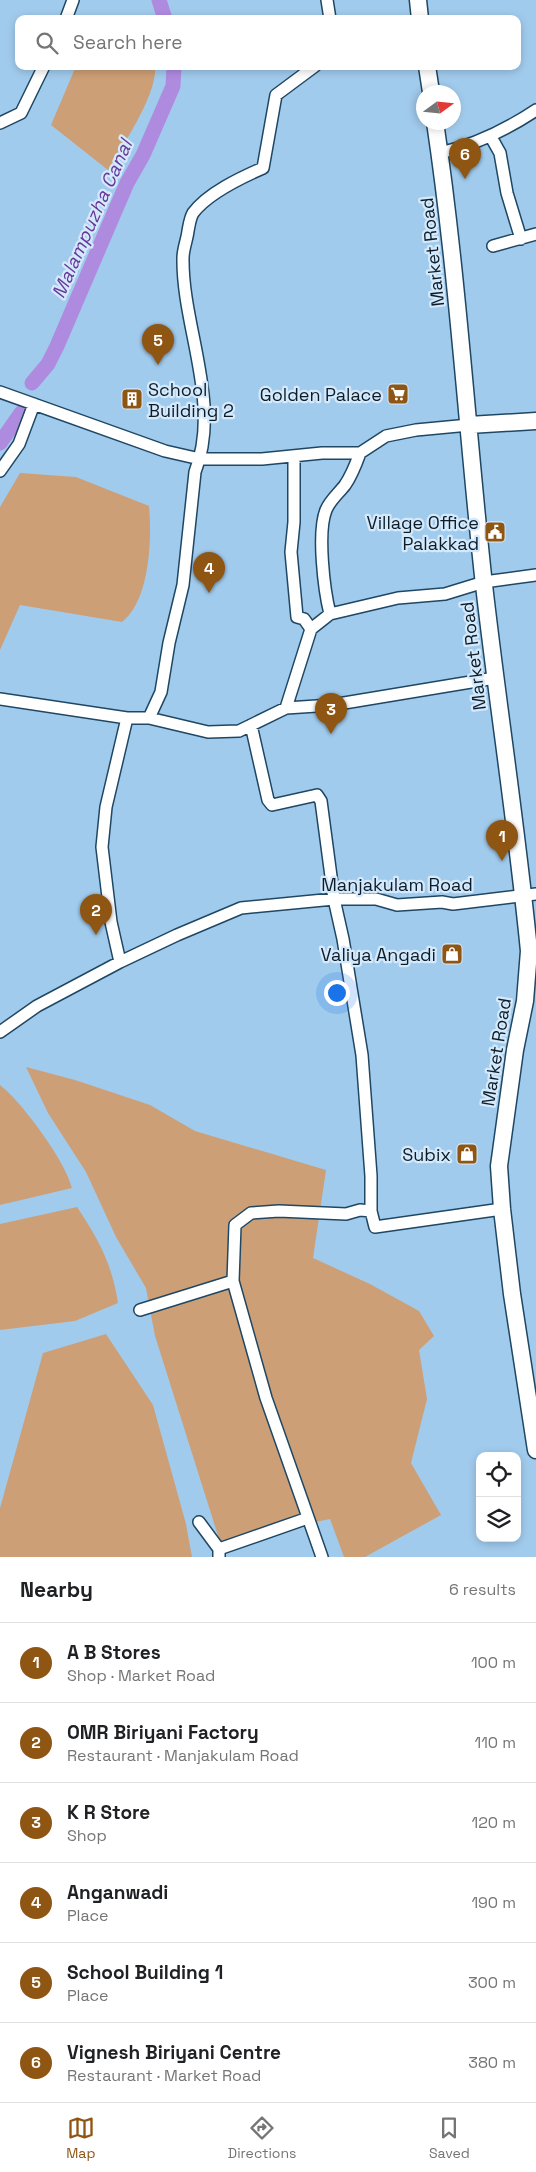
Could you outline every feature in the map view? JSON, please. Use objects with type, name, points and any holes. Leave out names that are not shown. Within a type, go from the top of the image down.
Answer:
[{"type":"main road","points":[[418,0],[420,15]]},
{"type":"main road","points":[[428,70],[430,85]]},
{"type":"main road","name":"Market Road","points":[[436,130],[495,678],[530,895],[529,951],[525,1001],[499,1166],[512,1294],[536,1450]]},
{"type":"main road","points":[[469,425],[536,421]]},
{"type":"street","points":[[67,15],[73,0]]},
{"type":"street","points":[[327,0],[329,15]]},
{"type":"street","points":[[0,123],[21,113],[42,70]]},
{"type":"street","points":[[149,718],[161,692],[169,643],[183,585],[195,472],[200,459],[204,420],[202,380],[187,300],[183,256],[192,214],[216,193],[263,168],[276,95],[310,70]]},
{"type":"street","points":[[440,153],[463,148],[491,137],[536,110]]},
{"type":"street","points":[[491,137],[500,153],[507,193],[521,239]]},
{"type":"street","points":[[493,246],[536,234]]},
{"type":"street","points":[[0,392],[165,451],[200,459],[262,459],[360,453],[386,436],[416,430],[469,425]]},
{"type":"street","points":[[0,471],[18,444],[34,404]]},
{"type":"street","points":[[330,614],[324,591],[323,574],[326,509],[346,484],[360,453]]},
{"type":"street","points":[[294,456],[294,522],[291,552],[294,592],[297,617],[304,619],[311,629]]},
{"type":"street","points":[[286,708],[311,629],[330,614],[398,598],[445,594],[484,582],[536,575]]},
{"type":"street","points":[[0,698],[126,718],[149,718],[208,732],[239,731],[286,708],[332,704],[495,678]]},
{"type":"street","points":[[120,962],[111,922],[102,847],[106,807],[126,718]]},
{"type":"street","points":[[251,725],[268,800],[272,804],[316,795],[322,801],[334,899],[343,939],[362,1055],[372,1211],[375,1226],[502,1209]]},
{"type":"street","name":"Manjakulam Road","points":[[0,1032],[37,1006],[120,962],[241,908],[334,899],[376,899],[397,905],[442,902],[453,904],[530,895]]},
{"type":"street","points":[[322,1557],[266,1398],[234,1281],[235,1225],[251,1213],[279,1211],[346,1214],[360,1210],[372,1211]]},
{"type":"street","points":[[140,1310],[234,1281]]},
{"type":"street","points":[[199,1522],[219,1553],[308,1518]]},
{"type":"shaded area","points":[[74,70],[155,70],[151,91],[145,105],[108,170],[51,125]]},
{"type":"shaded area","points":[[20,473],[76,477],[149,506],[149,551],[144,584],[131,612],[122,622],[20,605],[0,650],[0,507]]},
{"type":"shaded area","points":[[26,1067],[75,1080],[150,1105],[195,1131],[326,1170],[313,1258],[370,1284],[419,1311],[434,1336],[419,1350],[427,1399],[411,1463],[441,1515],[365,1557],[344,1557],[330,1519],[220,1542],[155,1336],[146,1288],[116,1237],[86,1172],[48,1113]]},
{"type":"shaded area","points":[[0,1085],[20,1105],[42,1133],[61,1163],[72,1188],[0,1205]]},
{"type":"shaded area","points":[[77,1207],[104,1253],[112,1276],[118,1303],[75,1321],[0,1330],[0,1224]]},
{"type":"shaded area","points":[[106,1334],[153,1405],[186,1524],[192,1557],[0,1557],[0,1508],[43,1353]]},
{"type":"waterway","name":"Malampuzha Canal","points":[[159,0],[164,15]]},
{"type":"waterway","name":"Malampuzha Canal","points":[[32,383],[48,364],[57,346],[127,183],[143,155],[173,86],[174,70]]},
{"type":"waterway","name":"Malampuzha Canal","points":[[0,443],[21,413]]},
{"type":"place","name":"Vignesh Biriyani Centre","points":[[465,179]]},
{"type":"place","name":"School Building 1","points":[[158,365]]},
{"type":"place","name":"Golden Palace","points":[[398,394]]},
{"type":"place","name":"School Building 2","points":[[132,399]]},
{"type":"place","name":"Village Office Palakkad","points":[[495,532]]},
{"type":"place","name":"Anganwadi","points":[[209,593]]},
{"type":"place","name":"K R Store","points":[[331,734]]},
{"type":"place","name":"A B Stores","points":[[502,861]]},
{"type":"place","name":"OMR Biriyani Factory","points":[[96,935]]},
{"type":"place","name":"Valiya Angadi","points":[[452,954]]},
{"type":"place","name":"Subix","points":[[467,1154]]}]
